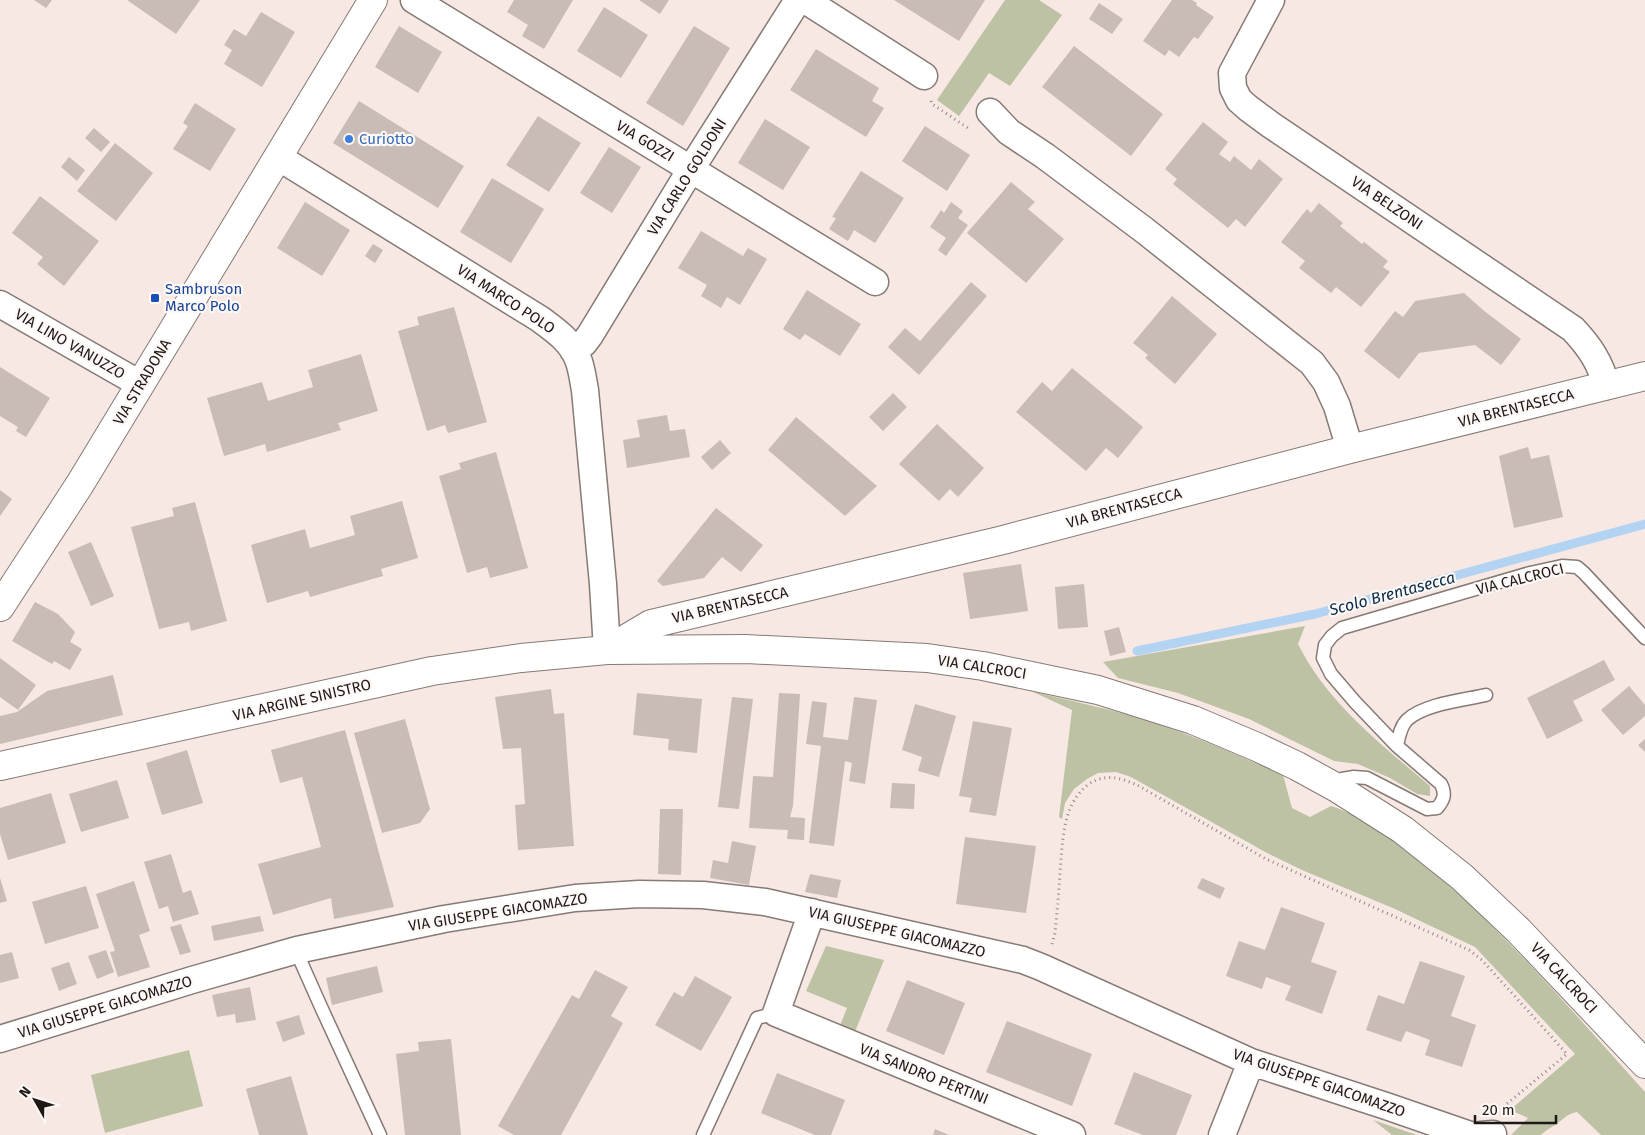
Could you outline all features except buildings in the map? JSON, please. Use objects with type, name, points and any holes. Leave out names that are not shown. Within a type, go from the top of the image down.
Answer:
[{"type":"main road","name":"VIA STRADONA","points":[[0,607],[80,484],[373,0]]},
{"type":"main road","name":"VIA BRENTASECCA","points":[[607,650],[651,624],[1003,540],[1350,449],[1645,376]]},
{"type":"main road","name":"VIA CALCROCI","points":[[607,650],[756,649],[927,658],[983,666],[1098,690],[1193,720],[1297,766],[1337,788],[1403,830],[1462,876],[1518,930],[1645,1063]]},
{"type":"main road","name":"VIA ARGINE SINISTRO","points":[[0,766],[432,671],[521,658],[607,650]]},
{"type":"street","name":"VIA GOZZI","points":[[414,0],[875,282]]},
{"type":"street","name":"VIA CARLO GOLDONI","points":[[573,350],[584,343],[590,335],[691,169],[798,0]]},
{"type":"street","points":[[805,0],[924,76]]},
{"type":"street","name":"VIA BELZONI","points":[[1271,0],[1232,73],[1233,88],[1239,100],[1271,125],[1573,329],[1588,345],[1596,358],[1603,372],[1606,386]]},
{"type":"street","points":[[990,112],[1009,132],[1144,230],[1312,363],[1326,382],[1337,406],[1350,449]]},
{"type":"street","name":"VIA MARCO POLO","points":[[278,157],[540,319],[562,336],[573,350],[578,359],[585,390],[604,584],[607,650]]},
{"type":"street","name":"VIA LINO VANUZZO","points":[[0,304],[140,384]]},
{"type":"street","name":"VIA GIUSEPPE GIACOMAZZO","points":[[0,1039],[297,950],[444,918],[575,898],[639,894],[703,895],[765,902],[1023,960],[1251,1062],[1481,1135]]},
{"type":"street","points":[[776,1013],[812,912]]},
{"type":"street","name":"VIA SANDRO PERTINI","points":[[776,1013],[1072,1135]]},
{"type":"street","points":[[1222,1135],[1251,1062]]},
{"type":"lane","name":"VIA CALCROCI","points":[[1337,788],[1342,779],[1354,777],[1367,778],[1427,808],[1437,808],[1443,802],[1445,792],[1441,784],[1397,746],[1332,674],[1323,658],[1325,646],[1332,636],[1342,628],[1562,566],[1577,567],[1584,573],[1645,638]]},
{"type":"lane","points":[[1397,746],[1400,731],[1407,720],[1427,709],[1486,694]]},
{"type":"lane","points":[[297,950],[320,1007],[380,1135]]},
{"type":"lane","points":[[703,1135],[757,1018],[776,1013]]},
{"type":"path","points":[[1050,949],[1055,933],[1062,848],[1068,813],[1072,802],[1080,790],[1093,781],[1109,776],[1123,778],[1266,859],[1469,950],[1482,960],[1567,1054],[1503,1107]]},
{"type":"green space","points":[[1005,0],[1039,0],[1062,15],[1010,86],[989,73],[959,116],[937,100]]},
{"type":"green space","points":[[1305,626],[1298,644],[1324,686],[1357,722],[1430,786],[1430,796],[1417,794],[1390,778],[1358,764],[1334,761],[1249,719],[1178,693],[1118,678],[1103,662]]},
{"type":"green space","points":[[1031,691],[1136,717],[1217,747],[1283,775],[1292,808],[1310,817],[1331,806],[1362,820],[1392,839],[1473,907],[1548,985],[1645,1092],[1645,1135],[1601,1135],[1577,1112],[1567,1116],[1541,1135],[1511,1135],[1528,1118],[1510,1110],[1575,1054],[1475,947],[1395,909],[1302,870],[1267,853],[1131,777],[1116,772],[1098,773],[1074,789],[1065,803],[1062,819],[1059,817],[1072,710]]},
{"type":"green space","points":[[826,946],[884,960],[854,1034],[839,1028],[847,1008],[806,991]]},
{"type":"green space","points":[[189,1050],[203,1106],[105,1133],[91,1075]]},
{"type":"green space","points":[[1373,1120],[1417,1135],[1392,1135]]},
{"type":"waterway","name":"Scolo Brentasecca","points":[[1137,651],[1315,614],[1645,524]]},
{"type":"place","name":"Curiotto","points":[[349,139]]},
{"type":"place","name":"Sambruson Marco Polo","points":[[155,298]]}]
